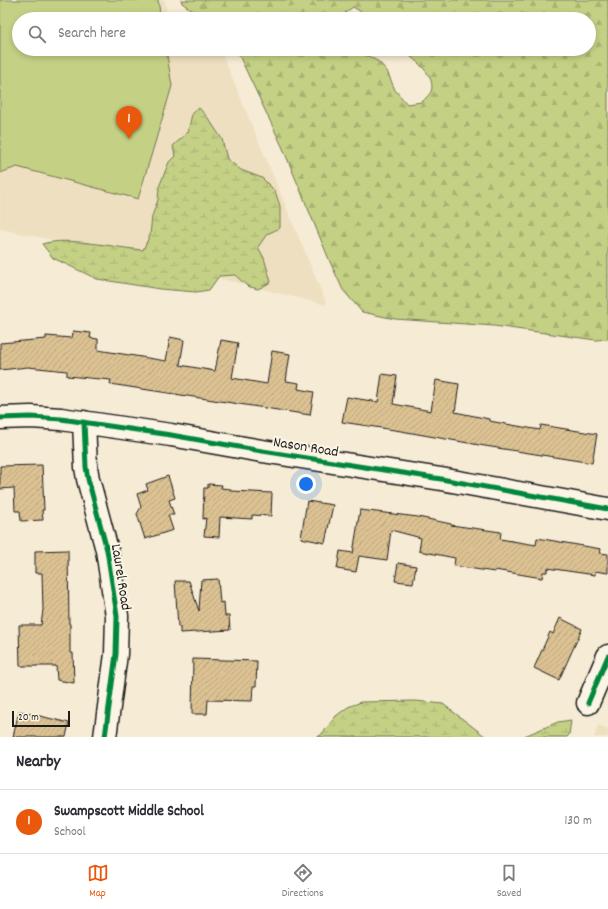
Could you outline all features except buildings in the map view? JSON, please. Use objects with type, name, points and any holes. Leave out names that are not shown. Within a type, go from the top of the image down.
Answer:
[{"type":"street","name":"Nason Road","points":[[0,418],[31,417],[84,422],[441,479],[608,509]]},
{"type":"street","name":"Laurel Road","points":[[84,422],[88,479],[107,550],[117,616],[115,662],[105,737]]},
{"type":"street","points":[[588,703],[608,656]]},
{"type":"shaded area","points":[[0,0],[165,0],[167,12],[12,12],[12,56],[223,56],[327,305],[117,253],[0,229]]},
{"type":"shaded area","points":[[598,725],[608,730],[608,737],[594,737]]},
{"type":"green space","points":[[0,0],[158,0],[160,12],[12,12],[12,56],[167,56],[172,86],[138,199],[17,167],[0,173]]},
{"type":"green space","points":[[181,0],[608,0],[608,339],[596,340],[494,326],[395,319],[362,312],[343,290],[282,146],[239,56],[369,56],[379,62],[387,71],[395,90],[407,104],[422,102],[431,92],[432,85],[431,79],[427,73],[410,56],[596,56],[596,12],[361,12],[353,7],[346,12],[194,12],[182,3]]},
{"type":"green space","points":[[199,108],[208,118],[222,139],[227,159],[241,170],[262,178],[275,191],[280,206],[280,228],[267,234],[258,247],[264,258],[271,282],[258,289],[247,286],[235,275],[219,276],[209,290],[196,292],[160,289],[97,279],[53,258],[42,244],[65,241],[143,250],[150,235],[152,216],[158,200],[159,187],[169,162],[175,156],[173,146],[188,132],[192,114]]},
{"type":"green space","points":[[416,701],[443,704],[486,737],[317,737],[321,735],[336,716],[348,707],[361,702]]},
{"type":"green space","points":[[571,720],[569,735],[567,737],[522,737],[558,722]]},
{"type":"cycle path","points":[[0,418],[31,417],[61,419],[171,435],[441,479],[608,509]]},
{"type":"cycle path","points":[[84,422],[88,479],[107,550],[117,616],[116,654],[105,737]]},
{"type":"cycle path","points":[[588,703],[608,656]]},
{"type":"place","name":"Swampscott Middle School","points":[[129,139]]}]
